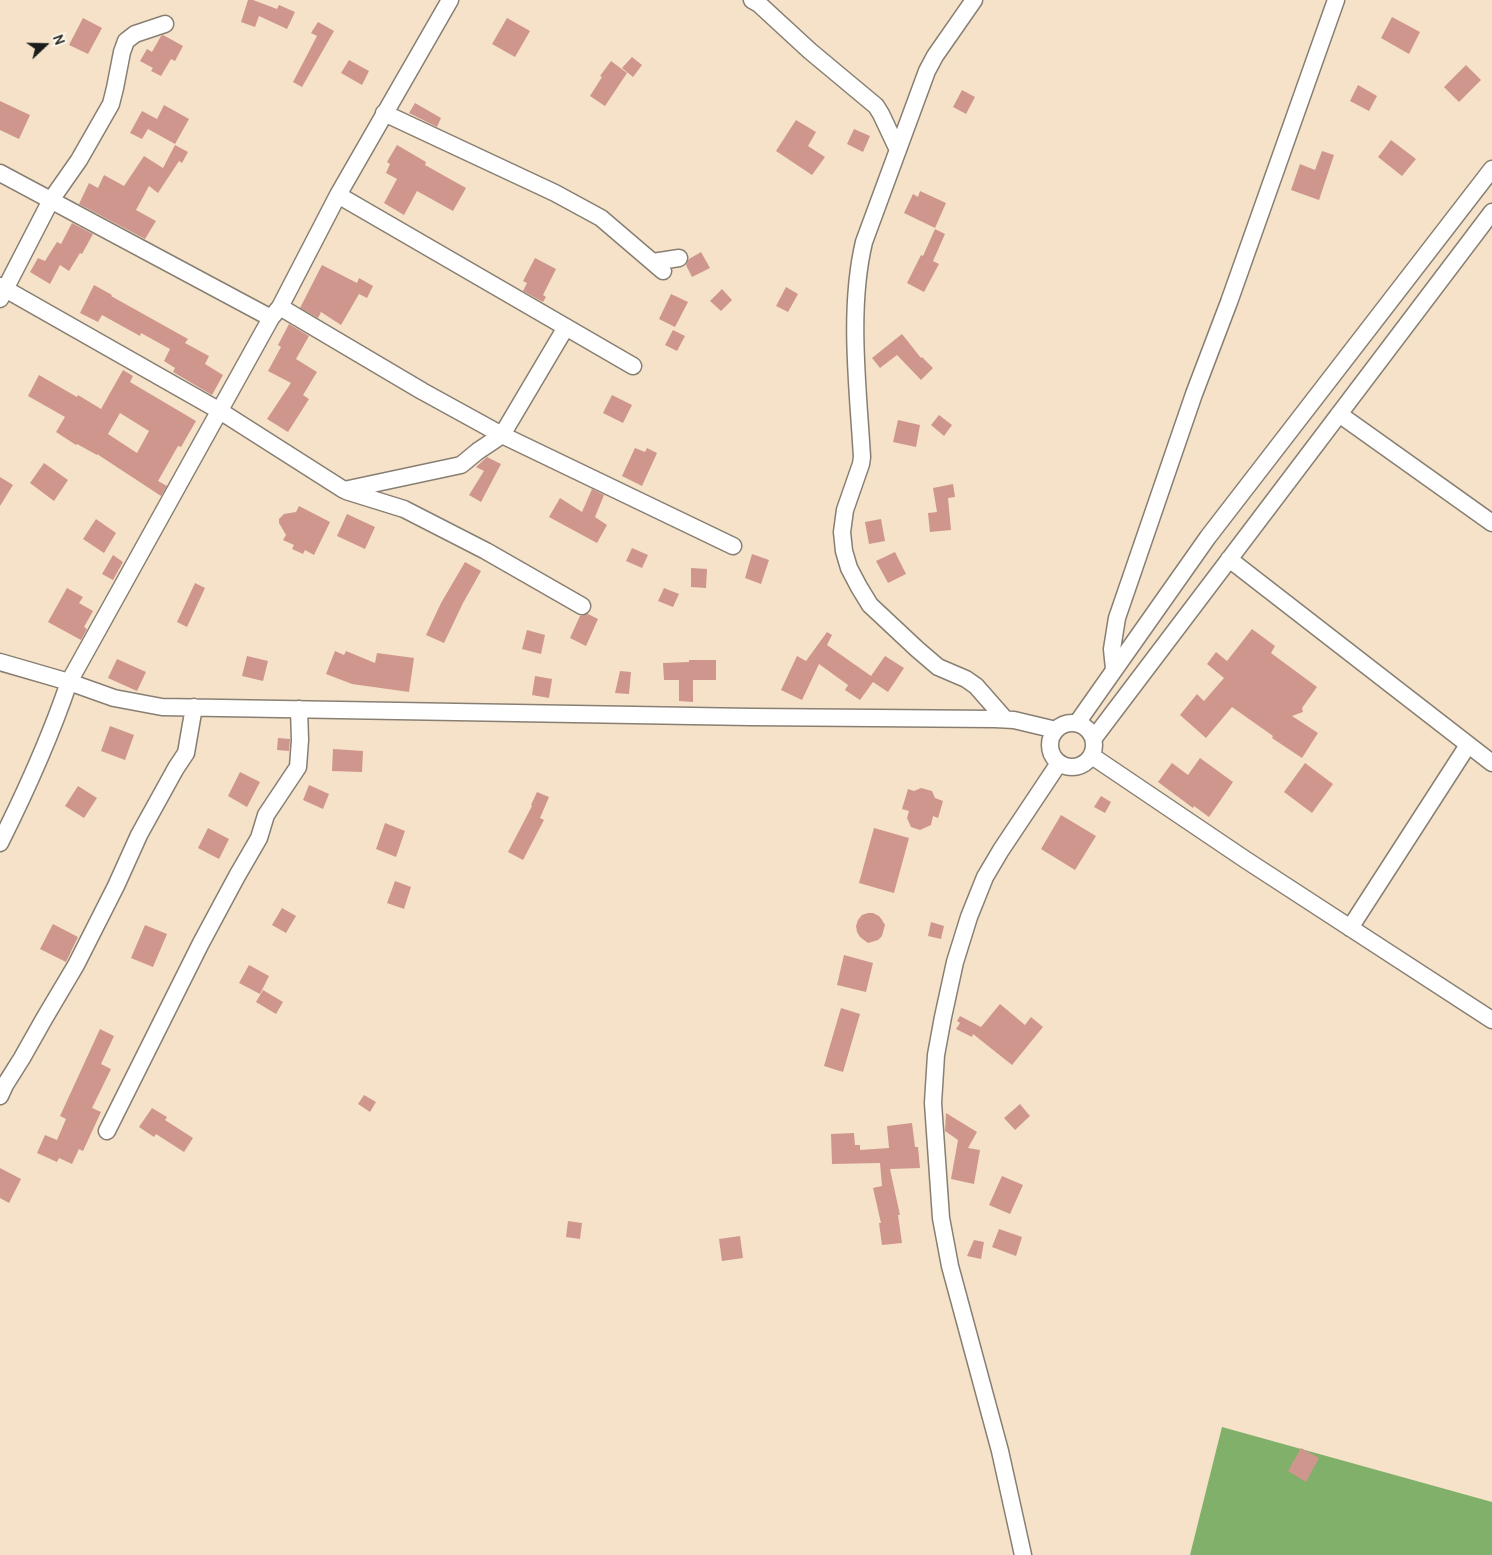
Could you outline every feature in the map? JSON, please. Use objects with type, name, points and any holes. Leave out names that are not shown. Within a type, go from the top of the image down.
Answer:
[{"type":"street","points":[[0,844],[50,736],[70,682],[276,313],[338,195],[450,0]]},
{"type":"street","points":[[974,0],[931,63],[864,242],[859,269],[856,339],[862,456],[845,510],[842,532],[844,551],[849,568],[870,605],[938,667],[966,679],[976,686],[1005,719]]},
{"type":"street","points":[[1114,669],[1112,650],[1117,618],[1194,394],[1229,302],[1336,0]]},
{"type":"street","points":[[757,1],[810,51],[876,106],[898,150]]},
{"type":"street","points":[[165,24],[135,34],[126,41],[111,104],[79,160],[51,200],[2,291],[220,411],[344,490],[404,509],[486,551],[582,606]]},
{"type":"street","points":[[384,114],[555,193],[601,218],[658,266],[679,258]]},
{"type":"street","points":[[1077,723],[1208,538],[1492,169]]},
{"type":"street","points":[[0,173],[276,313],[502,435],[733,546]]},
{"type":"street","points":[[338,195],[633,366]]},
{"type":"street","points":[[1094,738],[1492,212]]},
{"type":"street","points":[[344,490],[461,465],[502,435],[566,327]]},
{"type":"street","points":[[1339,414],[1492,523]]},
{"type":"street","points":[[1229,559],[1492,764]]},
{"type":"street","points":[[0,662],[70,682],[114,698],[162,707],[751,717],[1005,719],[1056,730]]},
{"type":"street","points":[[0,1096],[76,965],[116,886],[139,835],[186,753],[194,707]]},
{"type":"street","points":[[107,1130],[201,943],[259,838],[266,815],[298,767],[300,740],[299,709]]},
{"type":"street","points":[[1077,723],[1087,728],[1094,738],[1095,748],[1092,756],[1086,764],[1077,767],[1067,768],[1054,758],[1050,751],[1052,736],[1062,725],[1077,723]]},
{"type":"street","points":[[1350,928],[1468,745]]},
{"type":"street","points":[[1092,756],[1246,860],[1492,1020]]},
{"type":"street","points":[[1022,1555],[1000,1451],[948,1258],[941,1218],[934,1094],[936,1056],[943,1017],[955,962],[969,917],[985,877],[1059,763]]},
{"type":"green space","points":[[1222,1427],[1492,1502],[1492,1555],[1190,1555]]},
{"type":"building","points":[[248,0],[277,9],[279,5],[295,12],[287,29],[259,16],[255,27],[241,22]]},
{"type":"building","points":[[1392,17],[1420,32],[1409,54],[1381,38]]},
{"type":"building","points":[[83,18],[102,28],[88,54],[69,45]]},
{"type":"building","points":[[507,18],[530,31],[515,57],[492,44]]},
{"type":"building","points":[[318,22],[334,31],[302,87],[293,82],[317,36],[311,33]]},
{"type":"building","points":[[163,35],[183,46],[175,61],[171,59],[161,76],[151,71],[153,68],[140,61],[147,49],[152,52]]},
{"type":"building","points":[[632,57],[642,65],[633,77],[622,68]]},
{"type":"building","points":[[349,60],[369,71],[362,85],[341,73]]},
{"type":"building","points":[[611,61],[627,73],[605,106],[590,96],[602,77],[600,76]]},
{"type":"building","points":[[1466,65],[1481,80],[1459,102],[1444,87]]},
{"type":"building","points":[[1358,85],[1377,96],[1369,111],[1350,101]]},
{"type":"building","points":[[962,90],[975,97],[966,114],[953,107]]},
{"type":"building","points":[[0,101],[30,115],[19,139],[0,130]]},
{"type":"building","points":[[415,103],[441,118],[437,127],[409,113]]},
{"type":"building","points":[[164,105],[189,119],[175,144],[148,129],[142,139],[130,133],[142,111],[157,119]]},
{"type":"building","points":[[796,120],[816,132],[808,146],[825,157],[812,175],[776,151]]},
{"type":"building","points":[[854,129],[870,136],[863,152],[847,144]]},
{"type":"building","points":[[1391,140],[1416,159],[1402,176],[1378,157]]},
{"type":"building","points":[[175,145],[188,152],[182,163],[179,161],[158,193],[149,186],[136,210],[156,221],[145,239],[79,204],[89,183],[98,188],[104,175],[124,186],[144,156],[163,168]]},
{"type":"building","points":[[397,145],[426,162],[425,165],[466,188],[453,211],[417,191],[404,215],[384,203],[397,179],[386,173],[390,164],[387,162]]},
{"type":"building","points":[[1322,151],[1334,155],[1319,200],[1291,190],[1300,164],[1315,170]]},
{"type":"building","points":[[920,191],[946,203],[935,228],[904,213],[913,194],[918,197]]},
{"type":"building","points":[[72,223],[93,234],[82,254],[80,253],[69,271],[60,265],[50,284],[30,272],[38,258],[45,261],[57,242],[61,244]]},
{"type":"building","points":[[935,229],[945,234],[933,261],[939,264],[924,292],[907,283],[921,255],[923,256]]},
{"type":"building","points":[[701,252],[710,268],[692,277],[686,265],[689,259]]},
{"type":"building","points":[[535,258],[556,269],[543,295],[546,297],[543,302],[523,291],[527,283],[523,281]]},
{"type":"building","points":[[322,265],[357,283],[359,278],[373,286],[367,298],[359,294],[341,325],[321,312],[318,318],[300,308]]},
{"type":"building","points":[[94,285],[188,339],[185,343],[209,356],[205,364],[223,375],[212,395],[173,372],[175,368],[164,361],[170,349],[141,333],[140,336],[102,315],[98,322],[80,313]]},
{"type":"building","points":[[786,287],[798,294],[788,312],[776,306]]},
{"type":"building","points":[[722,289],[732,300],[721,311],[710,301]]},
{"type":"building","points":[[671,294],[688,302],[675,327],[659,319]]},
{"type":"building","points":[[289,324],[309,336],[296,359],[317,372],[303,395],[309,399],[288,432],[267,419],[291,383],[268,371],[281,347],[278,345]]},
{"type":"building","points":[[673,330],[685,336],[677,351],[665,345]]},
{"type":"building","points":[[902,334],[921,358],[933,368],[921,380],[897,355],[880,368],[872,358]]},
{"type":"building","points":[[123,370],[133,376],[130,382],[196,421],[181,447],[178,446],[158,481],[167,486],[161,496],[97,454],[76,445],[56,432],[65,417],[28,396],[39,375],[101,409]],"holes":[[[120,413],[149,431],[137,453],[108,434]]]},
{"type":"building","points":[[612,395],[632,405],[623,423],[603,413]]},
{"type":"building","points":[[939,415],[952,425],[944,436],[931,425]]},
{"type":"building","points":[[898,420],[920,425],[916,447],[893,442]]},
{"type":"building","points":[[635,448],[645,452],[647,448],[657,453],[642,486],[622,476]]},
{"type":"building","points":[[487,457],[501,464],[481,502],[469,495],[484,471],[476,467]]},
{"type":"building","points":[[44,463],[68,480],[54,501],[30,483]]},
{"type":"building","points":[[0,477],[13,485],[0,506]]},
{"type":"building","points":[[953,484],[955,497],[948,498],[951,530],[930,532],[928,513],[937,512],[933,488]]},
{"type":"building","points":[[592,489],[604,495],[595,517],[607,525],[597,543],[549,517],[560,498],[582,512]]},
{"type":"building","points":[[299,506],[330,522],[314,555],[305,550],[303,554],[292,549],[294,545],[283,540],[286,535],[279,523],[279,519],[284,514],[296,512]]},
{"type":"building","points":[[347,514],[375,527],[365,549],[337,536]]},
{"type":"building","points":[[96,519],[116,533],[104,553],[83,539]]},
{"type":"building","points":[[881,519],[885,541],[869,544],[865,522]]},
{"type":"building","points":[[632,548],[648,555],[642,568],[626,561]]},
{"type":"building","points":[[895,552],[906,574],[888,583],[876,561]]},
{"type":"building","points":[[752,554],[769,560],[761,584],[745,578]]},
{"type":"building","points":[[113,555],[123,562],[113,580],[102,574]]},
{"type":"building","points":[[465,562],[481,571],[444,643],[426,635],[441,603]]},
{"type":"building","points":[[691,568],[707,569],[706,588],[691,587]]},
{"type":"building","points":[[195,583],[205,588],[187,627],[177,622]]},
{"type":"building","points":[[67,588],[83,597],[79,603],[93,611],[84,627],[87,629],[81,640],[48,622]]},
{"type":"building","points":[[664,588],[679,594],[673,607],[658,601]]},
{"type":"building","points":[[588,614],[598,619],[586,646],[570,638],[580,616]]},
{"type":"building","points":[[1252,629],[1275,646],[1271,653],[1317,687],[1302,708],[1303,712],[1292,716],[1318,733],[1302,758],[1272,738],[1273,736],[1232,707],[1206,738],[1180,715],[1197,694],[1204,701],[1224,678],[1207,664],[1216,652],[1227,661]]},
{"type":"building","points":[[527,630],[545,635],[541,654],[522,649]]},
{"type":"building","points":[[827,632],[832,635],[827,645],[871,676],[885,656],[904,668],[888,692],[873,682],[860,700],[845,690],[848,685],[819,664],[802,700],[781,690],[797,656],[806,661]]},
{"type":"building","points":[[335,651],[344,655],[346,651],[375,663],[377,653],[414,658],[409,692],[352,684],[326,674]]},
{"type":"building","points":[[247,656],[268,661],[263,681],[242,676]]},
{"type":"building","points":[[117,659],[146,672],[137,691],[108,678]]},
{"type":"building","points":[[689,660],[716,660],[716,680],[693,680],[693,702],[679,701],[679,680],[664,680],[663,663],[689,662]]},
{"type":"building","points":[[620,671],[631,672],[629,694],[615,693]]},
{"type":"building","points":[[535,676],[552,679],[549,698],[532,695]]},
{"type":"building","points":[[110,726],[134,735],[125,760],[101,751]]},
{"type":"building","points":[[278,738],[290,739],[289,751],[277,750]]},
{"type":"building","points":[[333,749],[363,751],[362,772],[332,771]]},
{"type":"building","points":[[1200,758],[1233,782],[1209,817],[1194,806],[1193,808],[1158,782],[1172,763],[1188,775]]},
{"type":"building","points":[[1305,763],[1333,784],[1312,813],[1284,792]]},
{"type":"building","points":[[240,772],[260,782],[247,807],[228,796]]},
{"type":"building","points":[[309,785],[329,794],[323,809],[303,800]]},
{"type":"building","points":[[78,786],[97,798],[84,818],[65,806]]},
{"type":"building","points":[[921,788],[932,791],[935,798],[943,801],[938,818],[933,816],[931,825],[920,830],[911,827],[907,818],[909,811],[902,809],[908,789],[914,791]]},
{"type":"building","points":[[537,792],[549,797],[540,818],[544,820],[523,860],[508,852],[532,806]]},
{"type":"building","points":[[1101,796],[1111,802],[1105,813],[1094,807]]},
{"type":"building","points":[[1061,815],[1096,836],[1075,870],[1041,849]]},
{"type":"building","points":[[385,823],[405,831],[396,857],[376,849]]},
{"type":"building","points":[[208,828],[229,839],[219,859],[198,848]]},
{"type":"building","points":[[874,828],[909,838],[894,893],[859,883]]},
{"type":"building","points":[[395,881],[411,887],[404,909],[387,903]]},
{"type":"building","points":[[282,908],[296,916],[286,933],[272,925]]},
{"type":"building","points":[[868,913],[879,916],[885,925],[882,936],[878,940],[868,943],[860,937],[856,926],[862,915]]},
{"type":"building","points":[[931,922],[944,926],[941,939],[928,936]]},
{"type":"building","points":[[53,924],[78,937],[66,962],[40,949]]},
{"type":"building","points":[[145,925],[167,934],[153,967],[131,958]]},
{"type":"building","points":[[844,955],[873,963],[866,992],[837,985]]},
{"type":"building","points":[[249,965],[269,976],[260,994],[239,983]]},
{"type":"building","points":[[263,990],[283,1002],[276,1014],[256,1002]]},
{"type":"building","points":[[1000,1004],[1025,1025],[1031,1017],[1043,1027],[1012,1065],[973,1034],[972,1037],[956,1029],[960,1023],[957,1021],[960,1016],[981,1027]]},
{"type":"building","points":[[841,1008],[860,1014],[843,1072],[824,1066]]},
{"type":"building","points":[[100,1029],[114,1036],[101,1064],[111,1069],[92,1108],[101,1112],[83,1151],[79,1149],[72,1164],[59,1158],[57,1162],[37,1153],[45,1135],[57,1140],[66,1119],[60,1116]]},
{"type":"building","points":[[364,1095],[376,1102],[370,1112],[358,1104]]},
{"type":"building","points":[[1020,1104],[1030,1116],[1015,1130],[1004,1118]]},
{"type":"building","points":[[152,1108],[167,1117],[165,1120],[193,1138],[184,1152],[156,1134],[154,1137],[139,1127]]},
{"type":"building","points":[[946,1113],[977,1132],[968,1148],[980,1150],[974,1184],[951,1179],[958,1140],[945,1131]]},
{"type":"building","points":[[912,1123],[915,1147],[918,1147],[920,1168],[890,1169],[900,1215],[898,1215],[902,1243],[882,1245],[879,1223],[881,1223],[873,1188],[882,1186],[880,1163],[832,1164],[831,1134],[854,1133],[855,1145],[860,1145],[860,1150],[889,1148],[887,1126]]},
{"type":"building","points":[[0,1168],[21,1179],[9,1203],[0,1198]]},
{"type":"building","points":[[1002,1176],[1023,1185],[1010,1214],[989,1205]]},
{"type":"building","points":[[568,1221],[582,1223],[580,1239],[566,1237]]},
{"type":"building","points":[[999,1229],[1022,1237],[1016,1256],[992,1247]]},
{"type":"building","points":[[740,1236],[743,1258],[722,1261],[719,1239]]},
{"type":"building","points":[[974,1240],[984,1242],[981,1259],[967,1256]]},
{"type":"building","points":[[1301,1448],[1319,1458],[1306,1482],[1288,1471]]}]
